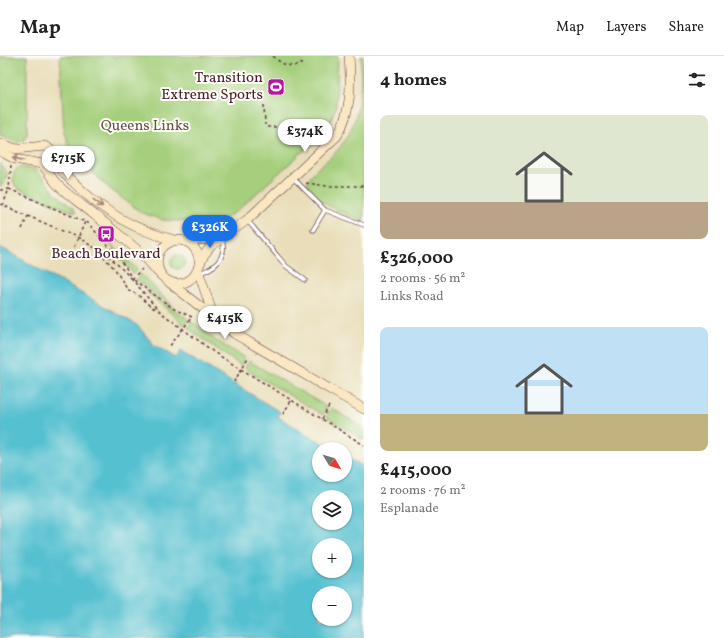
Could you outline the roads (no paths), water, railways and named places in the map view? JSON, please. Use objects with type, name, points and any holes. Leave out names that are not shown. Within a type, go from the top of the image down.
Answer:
[{"type":"street","points":[[230,232],[209,238],[180,241],[164,246],[157,257],[158,270],[165,279],[173,283],[185,282],[198,271],[207,250],[247,220],[331,144],[343,126],[347,113],[349,95],[349,56]]},
{"type":"street","points":[[0,143],[16,149],[44,146],[50,149],[59,166],[71,181],[114,216],[146,232],[180,241],[194,248],[199,259],[198,271],[213,315]]},
{"type":"street","points":[[0,151],[15,159],[38,162],[42,164],[60,187],[143,256],[165,279],[213,315],[235,334],[364,409]]},
{"type":"lane","points":[[293,178],[325,210],[364,225]]},
{"type":"lane","points":[[313,230],[325,210]]},
{"type":"lane","points":[[247,220],[260,234],[273,253],[283,261],[286,266],[305,280]]},
{"type":"lane","points":[[198,271],[212,269],[218,262],[224,250],[222,238]]},
{"type":"water","points":[[0,247],[137,325],[154,345],[176,358],[181,351],[280,412],[278,417],[320,442],[312,442],[312,482],[352,482],[352,460],[364,467],[364,638],[0,638]]},
{"type":"place","name":"Transition Extreme Sports","points":[[276,87]]},
{"type":"place","name":"Beach Boulevard","points":[[106,234]]},
{"type":"park label","name":"Queens Links","points":[[145,126]]}]
